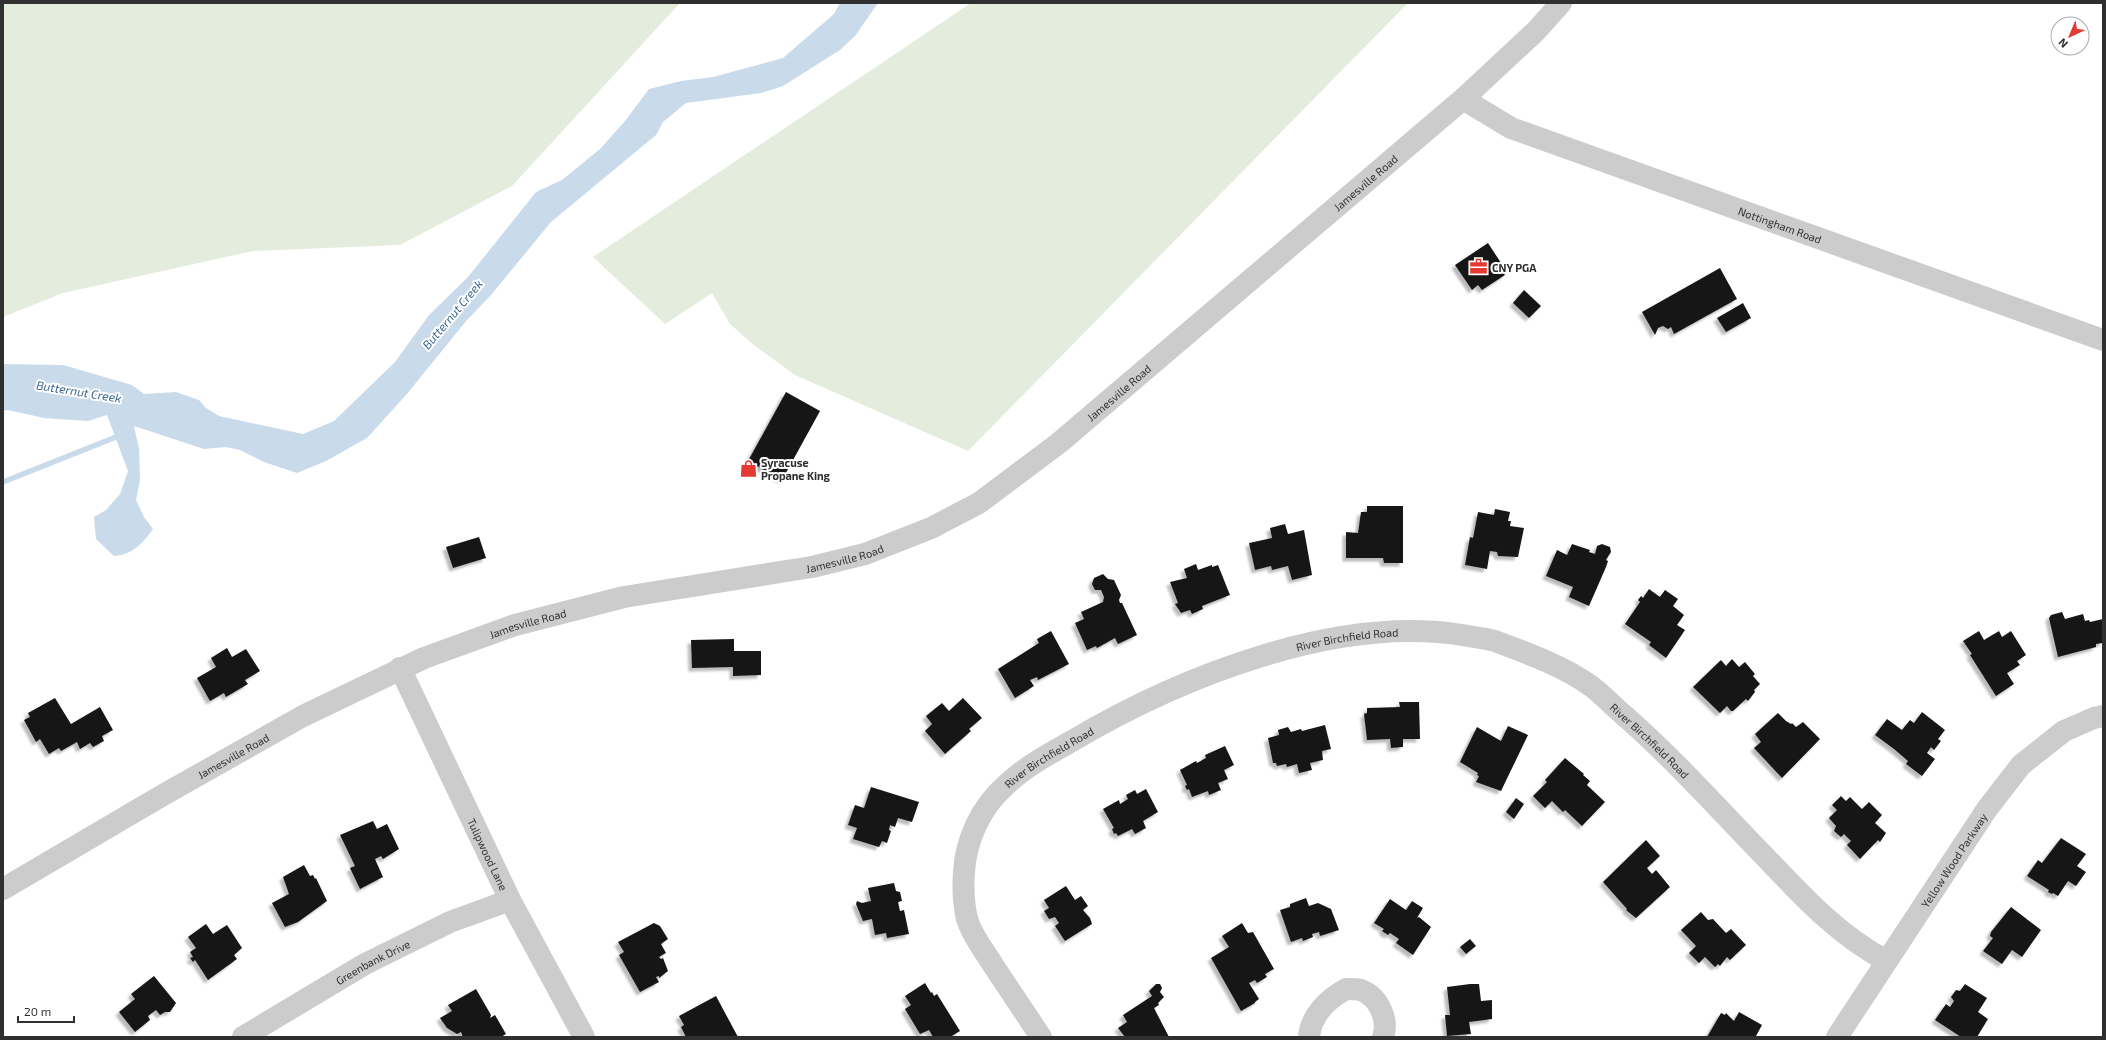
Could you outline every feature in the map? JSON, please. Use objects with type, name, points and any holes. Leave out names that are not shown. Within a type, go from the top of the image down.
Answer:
[{"type":"street","name":"Jamesville Road","points":[[3,889],[303,716],[400,668],[424,658],[515,625],[624,597],[812,568],[865,554],[932,528],[972,506],[1059,443],[1463,99],[1536,31],[1561,3]]},
{"type":"street","name":"Nottingham Road","points":[[1463,99],[1511,128],[2103,340]]},
{"type":"street","name":"River Birchfield Road","points":[[1041,1037],[975,938],[967,917],[963,874],[968,843],[981,814],[1004,786],[1030,765],[1102,723],[1192,681],[1246,661],[1281,651],[1350,635],[1394,631],[1438,631],[1491,640],[1562,669],[1592,687],[1649,737],[1788,882],[1837,928],[1866,950],[1887,961]]},
{"type":"street","name":"Tulipwood Lane","points":[[400,668],[510,900],[584,1037]]},
{"type":"street","name":"Yellow Wood Parkway","points":[[1836,1037],[1987,809],[2021,765],[2064,731],[2094,718],[2103,716]]},
{"type":"street","name":"Greenbank Drive","points":[[243,1037],[365,964],[450,922],[510,900]]},
{"type":"street","points":[[1309,1037],[1310,1029],[1324,1003],[1346,989],[1361,990],[1369,995],[1378,1004],[1385,1021],[1383,1037]]},
{"type":"green space","points":[[3,3],[680,3],[512,186],[400,245],[253,251],[63,293],[3,317]]},
{"type":"green space","points":[[971,3],[1408,3],[968,451],[795,375],[755,346],[730,324],[712,293],[665,324],[593,257]]},
{"type":"water","name":"Butternut Creek","points":[[840,3],[878,3],[855,36],[840,50],[783,86],[761,93],[686,103],[663,122],[656,135],[551,222],[491,295],[467,320],[406,395],[367,438],[326,461],[297,473],[264,462],[240,450],[226,447],[204,449],[134,426],[139,449],[140,480],[136,500],[144,517],[153,529],[146,539],[131,551],[126,554],[114,556],[96,539],[94,517],[106,510],[120,494],[128,471],[107,415],[88,421],[44,418],[8,410],[3,411],[3,364],[63,365],[132,385],[144,394],[176,392],[199,400],[206,408],[219,416],[303,434],[334,421],[395,362],[429,315],[468,277],[536,192],[562,180],[600,149],[625,121],[649,89],[681,81],[713,77],[783,58],[834,14]]},
{"type":"building","name":"CNY PGA","points":[[1488,243],[1503,266],[1500,268],[1505,275],[1482,290],[1478,285],[1472,290],[1455,265]]},
{"type":"building","points":[[1720,268],[1737,299],[1674,334],[1671,327],[1668,329],[1663,326],[1658,328],[1655,335],[1642,312]]},
{"type":"building","points":[[1524,290],[1541,306],[1529,318],[1513,303]]},
{"type":"building","points":[[1743,303],[1751,318],[1726,332],[1717,318]]},
{"type":"building","points":[[786,392],[820,411],[782,480],[748,461]]},
{"type":"building","points":[[1367,506],[1403,506],[1403,563],[1384,563],[1383,558],[1346,558],[1346,532],[1358,533],[1361,512],[1367,512]]},
{"type":"building","points":[[1495,509],[1510,512],[1508,521],[1511,521],[1510,526],[1524,528],[1518,557],[1498,556],[1497,552],[1490,551],[1487,569],[1465,565],[1470,537],[1473,538],[1478,512],[1494,515]]},
{"type":"building","points":[[1285,524],[1288,534],[1304,530],[1312,575],[1292,580],[1288,566],[1272,570],[1271,566],[1255,570],[1249,543],[1272,538],[1270,528]]},
{"type":"building","points":[[479,537],[486,558],[453,568],[446,547]]},
{"type":"building","points":[[1572,544],[1590,550],[1589,552],[1595,554],[1597,546],[1602,544],[1610,547],[1611,552],[1606,560],[1608,561],[1606,567],[1589,606],[1569,597],[1573,587],[1546,576],[1557,550],[1567,555]]},
{"type":"building","points":[[1196,564],[1198,570],[1212,565],[1212,567],[1218,565],[1230,595],[1202,606],[1203,609],[1192,614],[1190,610],[1181,613],[1175,604],[1178,603],[1170,582],[1187,578],[1184,569]]},
{"type":"building","points":[[1103,574],[1108,579],[1114,580],[1121,595],[1119,600],[1120,603],[1122,603],[1137,635],[1118,644],[1115,638],[1097,648],[1096,646],[1087,650],[1075,623],[1084,619],[1081,612],[1103,602],[1104,597],[1101,590],[1095,590],[1092,584],[1094,578]]},
{"type":"building","points":[[1649,589],[1660,597],[1665,590],[1678,599],[1673,606],[1684,615],[1677,625],[1685,630],[1666,658],[1649,645],[1651,642],[1625,624],[1640,602],[1638,600],[1641,596],[1643,598]]},
{"type":"building","points":[[2062,612],[2065,619],[2083,614],[2085,621],[2089,620],[2090,622],[2103,619],[2103,643],[2096,644],[2096,647],[2058,657],[2049,618],[2051,615]]},
{"type":"building","points":[[1051,631],[1069,664],[1038,680],[1037,677],[1030,680],[1034,686],[1015,698],[998,669],[1039,643],[1037,639]]},
{"type":"building","points":[[1979,631],[1984,640],[1999,631],[2002,637],[2011,631],[2026,655],[2017,661],[2020,665],[2007,673],[2014,684],[1996,696],[1970,655],[1972,654],[1963,641]]},
{"type":"building","points":[[734,639],[734,651],[761,651],[761,675],[733,676],[733,667],[692,668],[691,640]]},
{"type":"building","points":[[227,648],[232,657],[246,649],[260,671],[245,680],[248,684],[226,697],[224,693],[210,701],[197,678],[216,667],[211,658]]},
{"type":"building","points":[[1732,659],[1739,667],[1745,662],[1755,674],[1753,676],[1760,684],[1754,690],[1755,692],[1748,701],[1746,699],[1733,711],[1731,711],[1727,706],[1720,713],[1693,687],[1721,660],[1726,666]]},
{"type":"building","points":[[55,698],[71,724],[100,707],[113,730],[102,736],[104,741],[93,747],[90,743],[80,749],[77,742],[61,751],[59,748],[49,754],[40,739],[36,742],[24,720],[30,717],[28,713]]},
{"type":"building","points":[[963,698],[982,718],[969,729],[971,731],[945,754],[925,731],[932,724],[926,716],[942,703],[949,711]]},
{"type":"building","points":[[1399,702],[1419,702],[1420,739],[1403,739],[1403,747],[1391,748],[1390,739],[1367,740],[1364,714],[1367,713],[1367,708],[1400,707]]},
{"type":"building","points":[[1922,712],[1945,730],[1938,739],[1941,741],[1934,750],[1931,747],[1927,753],[1935,759],[1922,776],[1906,764],[1908,761],[1875,735],[1887,719],[1902,730],[1910,720],[1914,723]]},
{"type":"building","points":[[1778,713],[1786,721],[1791,724],[1792,723],[1796,727],[1803,722],[1820,739],[1782,778],[1754,748],[1761,742],[1755,734]]},
{"type":"building","points":[[1325,725],[1331,749],[1322,751],[1323,760],[1310,763],[1312,770],[1299,773],[1297,764],[1287,767],[1286,764],[1277,766],[1276,763],[1273,763],[1268,738],[1279,735],[1278,730],[1288,727],[1291,732],[1301,729],[1302,731]]},
{"type":"building","points":[[1508,726],[1528,735],[1501,791],[1476,782],[1479,776],[1477,775],[1478,773],[1460,762],[1477,727],[1501,741]]},
{"type":"building","points":[[1225,746],[1234,765],[1224,770],[1228,779],[1218,783],[1221,790],[1209,795],[1208,791],[1192,797],[1189,789],[1187,790],[1185,786],[1187,785],[1180,770],[1196,761],[1197,763],[1206,758],[1205,755]]},
{"type":"building","points":[[1565,758],[1584,774],[1583,775],[1590,781],[1587,785],[1605,802],[1582,826],[1565,810],[1563,812],[1552,801],[1545,808],[1533,796],[1547,782],[1545,780]]},
{"type":"building","points":[[871,787],[919,802],[912,822],[898,818],[895,827],[890,825],[889,830],[891,831],[887,843],[882,841],[879,847],[853,839],[857,828],[848,825],[855,805],[864,808]]},
{"type":"building","points":[[1146,789],[1158,812],[1143,821],[1146,828],[1135,834],[1132,829],[1118,836],[1116,833],[1114,834],[1112,829],[1114,828],[1103,809],[1119,800],[1120,804],[1128,799],[1126,795],[1135,790],[1137,794]]},
{"type":"building","points":[[1841,796],[1846,801],[1850,797],[1862,809],[1869,802],[1882,815],[1875,823],[1886,833],[1880,842],[1878,840],[1860,859],[1847,845],[1851,841],[1844,834],[1841,837],[1834,831],[1836,826],[1829,818],[1837,810],[1832,805]]},
{"type":"building","points":[[1516,798],[1524,804],[1514,819],[1506,812]]},
{"type":"building","points":[[373,821],[377,829],[387,824],[399,849],[383,859],[381,856],[375,859],[383,877],[360,889],[350,868],[355,866],[340,835]]},
{"type":"building","points":[[2061,838],[2086,854],[2077,866],[2086,872],[2076,886],[2068,881],[2058,896],[2048,892],[2049,890],[2027,876],[2038,860],[2042,863]]},
{"type":"building","points":[[1646,840],[1660,856],[1647,868],[1652,874],[1656,870],[1670,887],[1636,918],[1626,910],[1627,909],[1603,882]]},
{"type":"building","points":[[304,865],[310,876],[313,875],[315,879],[316,878],[327,901],[298,922],[285,927],[272,903],[289,894],[283,877]]},
{"type":"building","points":[[894,883],[896,891],[900,892],[902,901],[898,902],[900,911],[904,910],[909,934],[887,938],[886,933],[875,935],[872,919],[863,921],[856,904],[857,901],[862,903],[871,901],[868,888]]},
{"type":"building","points":[[1066,886],[1075,900],[1081,896],[1088,906],[1083,910],[1090,918],[1092,924],[1065,941],[1055,926],[1059,923],[1055,917],[1049,919],[1044,911],[1049,908],[1044,900]]},
{"type":"building","points":[[1306,898],[1309,906],[1318,903],[1331,909],[1339,930],[1320,936],[1319,932],[1312,934],[1313,937],[1303,941],[1302,938],[1291,942],[1280,910],[1290,907],[1290,904]]},
{"type":"building","points":[[1390,899],[1406,910],[1412,901],[1423,908],[1417,918],[1419,917],[1431,927],[1413,955],[1396,943],[1399,939],[1390,933],[1388,935],[1382,931],[1384,929],[1374,923]]},
{"type":"building","points":[[2011,907],[2041,930],[2022,957],[2012,950],[2002,964],[1983,951],[1993,938],[1990,936],[1991,932]]},
{"type":"building","points":[[1701,912],[1708,920],[1713,919],[1726,933],[1731,929],[1746,945],[1730,960],[1727,957],[1720,966],[1718,964],[1715,967],[1705,957],[1699,963],[1689,953],[1696,946],[1681,930]]},
{"type":"building","points":[[654,923],[660,926],[668,939],[661,944],[666,953],[659,957],[661,959],[663,958],[668,971],[659,978],[659,976],[656,977],[659,982],[640,992],[619,955],[624,952],[618,942]]},
{"type":"building","points":[[1242,923],[1248,933],[1253,932],[1274,969],[1265,974],[1267,977],[1257,983],[1255,980],[1249,983],[1259,999],[1241,1011],[1211,958],[1229,947],[1222,936]]},
{"type":"building","points":[[206,924],[213,934],[227,925],[242,948],[234,955],[237,959],[208,980],[195,960],[193,962],[190,958],[193,957],[190,952],[196,948],[188,937]]},
{"type":"building","points":[[1470,939],[1476,946],[1466,954],[1460,947]]},
{"type":"building","points":[[154,976],[176,1003],[170,1012],[165,1012],[160,1015],[156,1010],[148,1016],[150,1020],[135,1032],[119,1012],[135,999],[131,994]]},
{"type":"building","points":[[925,983],[934,996],[937,994],[960,1031],[950,1037],[933,1037],[929,1030],[920,1034],[905,1009],[911,1005],[905,996]]},
{"type":"building","points":[[1156,984],[1160,984],[1162,988],[1160,992],[1164,997],[1158,1003],[1159,1005],[1154,1008],[1169,1037],[1125,1037],[1118,1028],[1127,1022],[1123,1015],[1152,996],[1149,991]]},
{"type":"building","points":[[1479,984],[1481,1001],[1492,1000],[1492,1019],[1469,1022],[1471,1034],[1447,1036],[1445,1015],[1450,1015],[1447,987]]},
{"type":"building","points":[[1965,984],[1987,998],[1978,1012],[1988,1019],[1977,1037],[1961,1037],[1935,1020],[1946,1004],[1950,1007],[1954,1001],[1951,997],[1956,990],[1960,991]]},
{"type":"building","points":[[476,989],[491,1015],[490,1018],[495,1015],[506,1034],[501,1037],[463,1037],[461,1032],[457,1034],[447,1028],[440,1018],[452,1011],[448,1005]]},
{"type":"building","points":[[716,996],[738,1037],[686,1037],[681,1027],[684,1025],[679,1016]]},
{"type":"building","points":[[1739,1012],[1762,1025],[1756,1036],[1707,1037],[1721,1013],[1725,1015],[1726,1013],[1734,1021]]},
{"type":"waterway","points":[[3,482],[116,437],[121,432]]},
{"type":"place","name":"CNY PGA","points":[[1479,267]]},
{"type":"place","name":"Syracuse Propane King","points":[[748,468]]}]
